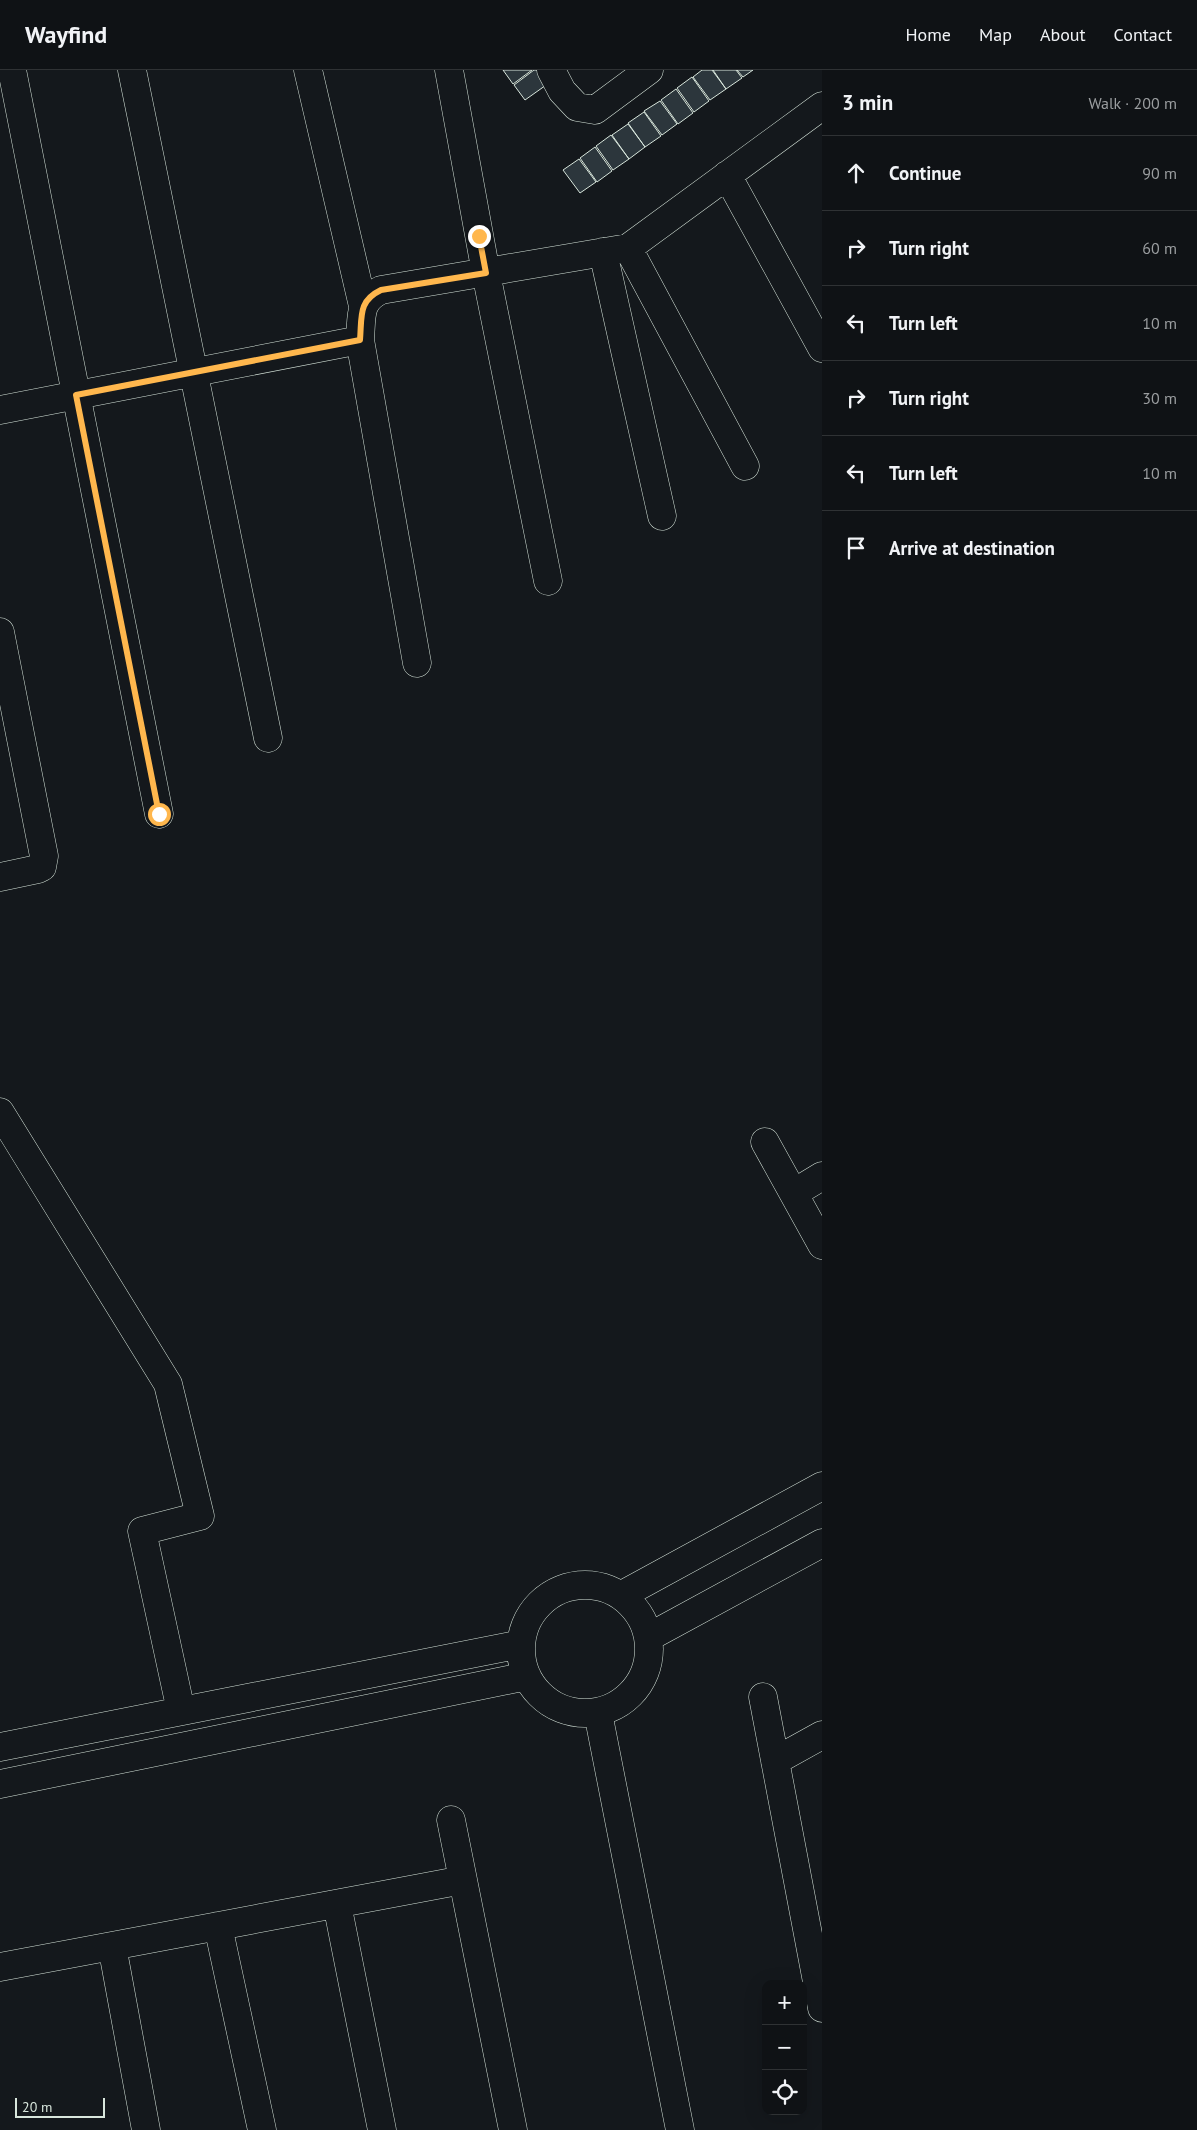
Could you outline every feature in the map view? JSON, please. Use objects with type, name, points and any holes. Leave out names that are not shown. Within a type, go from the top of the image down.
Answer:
[{"type":"street","points":[[12,70],[159,814]]},
{"type":"street","points":[[132,70],[268,738]]},
{"type":"street","points":[[308,70],[363,306],[360,340],[416,664]]},
{"type":"street","points":[[449,70],[486,273],[548,581]]},
{"type":"street","points":[[550,70],[562,91],[577,107],[595,110],[649,70]]},
{"type":"street","points":[[363,306],[370,295],[381,290],[615,250],[727,175],[822,106]]},
{"type":"street","points":[[727,175],[822,348]]},
{"type":"street","points":[[615,250],[745,466]]},
{"type":"street","points":[[615,250],[662,516]]},
{"type":"street","points":[[0,410],[360,340]]},
{"type":"street","points":[[0,632],[44,856],[42,867],[38,870],[0,877]]},
{"type":"street","points":[[0,1112],[168,1384],[200,1516],[142,1531],[182,1711]]},
{"type":"street","points":[[765,1142],[822,1245]]},
{"type":"street","points":[[794,1192],[822,1176]]},
{"type":"street","points":[[622,1595],[822,1486]]},
{"type":"street","points":[[649,1637],[822,1543]]},
{"type":"street","points":[[590,1584],[607,1588],[622,1595],[644,1621],[649,1637],[650,1654],[646,1671],[639,1686],[614,1708],[598,1713],[580,1714],[564,1710],[549,1702],[536,1691],[527,1676],[522,1660],[520,1644],[524,1627],[532,1612],[543,1600],[557,1590],[573,1585],[590,1584]]},
{"type":"street","points":[[0,1747],[520,1644]]},
{"type":"street","points":[[0,1784],[527,1676]]},
{"type":"street","points":[[764,1697],[822,2008]]},
{"type":"street","points":[[598,1713],[680,2130]]},
{"type":"street","points":[[775,1761],[822,1735]]},
{"type":"street","points":[[451,1820],[513,2130]]},
{"type":"street","points":[[0,1967],[463,1880]]},
{"type":"street","points":[[337,1904],[382,2130]]},
{"type":"street","points":[[218,1926],[262,2130]]},
{"type":"street","points":[[112,1946],[146,2130]]},
{"type":"building","points":[[503,70],[532,70],[513,84]]},
{"type":"building","points":[[534,70],[539,70],[549,83],[525,100],[514,85]]},
{"type":"building","points":[[702,70],[712,70],[726,89],[710,100],[693,77]]},
{"type":"building","points":[[713,70],[736,70],[742,78],[726,89]]},
{"type":"building","points":[[737,70],[753,70],[743,77]]},
{"type":"building","points":[[692,77],[709,101],[694,112],[677,88]]},
{"type":"building","points":[[676,89],[693,113],[678,124],[661,100]]},
{"type":"building","points":[[660,101],[677,124],[662,135],[644,111]]},
{"type":"building","points":[[644,112],[661,136],[645,147],[628,123]]},
{"type":"building","points":[[628,124],[645,147],[629,159],[612,135]]},
{"type":"building","points":[[611,135],[629,159],[613,170],[596,146]]},
{"type":"building","points":[[595,147],[612,171],[597,182],[580,158]]},
{"type":"building","points":[[579,159],[596,182],[580,193],[563,170]]},
{"type":"route","points":[[159,814],[76,395],[360,340],[363,306],[370,295],[381,290],[486,273],[479,236]]}]
